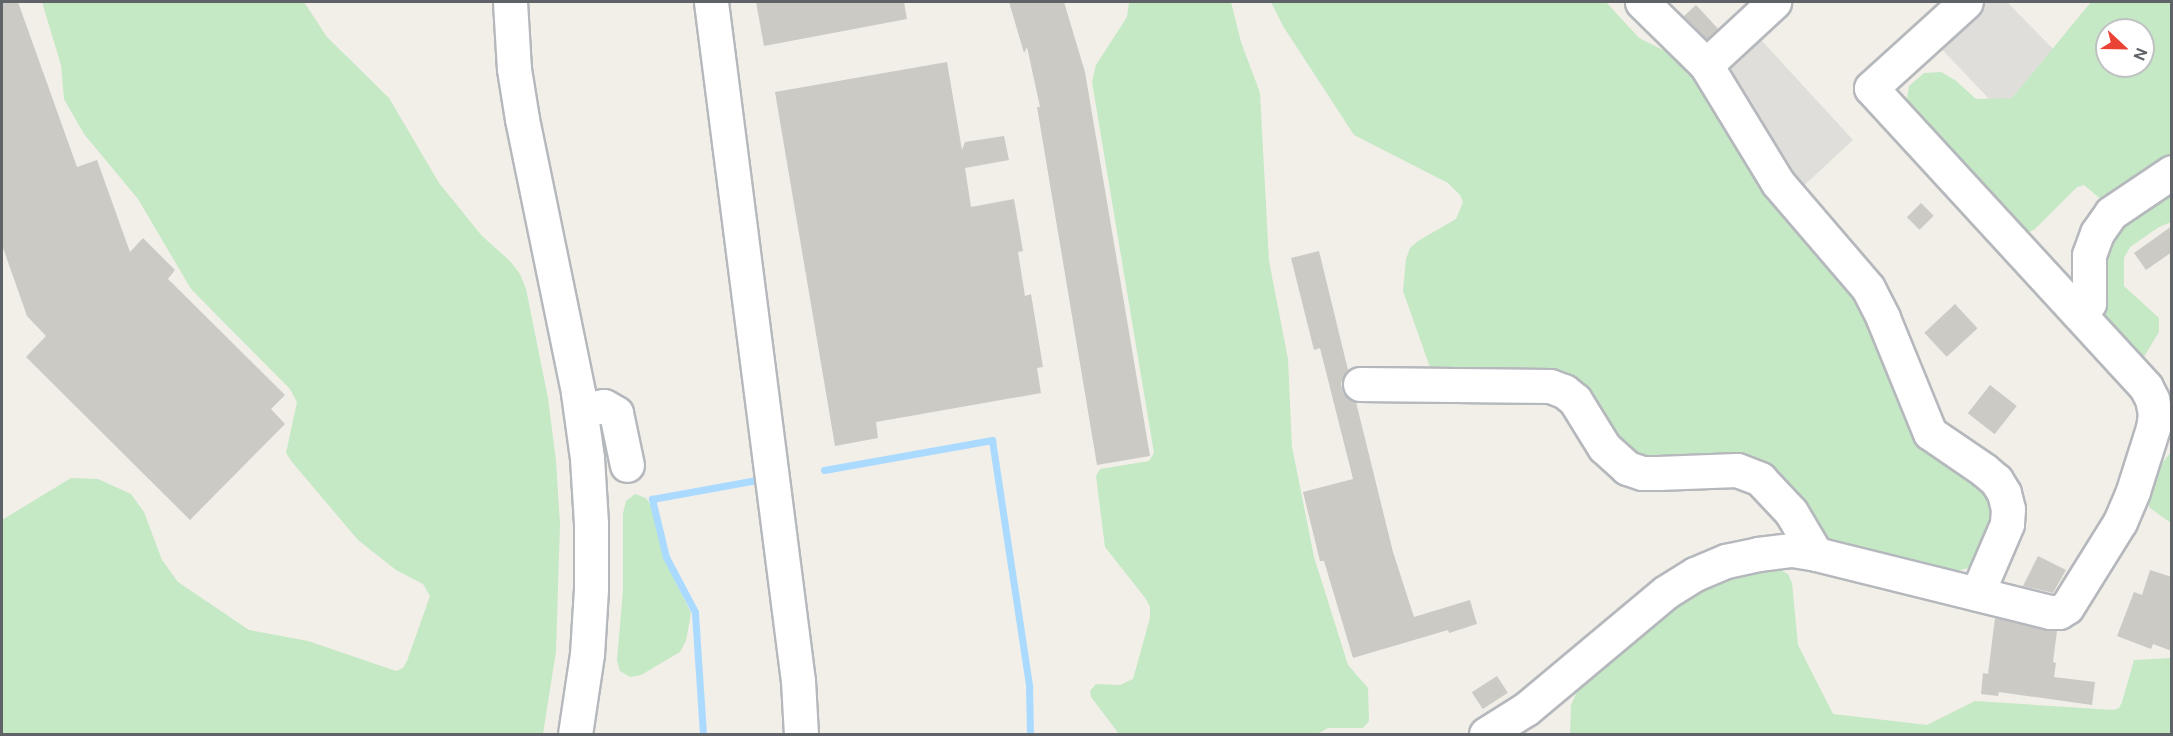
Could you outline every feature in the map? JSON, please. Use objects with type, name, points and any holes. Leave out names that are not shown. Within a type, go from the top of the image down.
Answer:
[{"type":"street","points":[[510,2],[513,69],[580,410],[591,523],[591,589],[587,654],[575,735]]},
{"type":"street","points":[[711,2],[796,669],[801,735]]},
{"type":"street","points":[[1642,2],[1706,64],[1778,183],[1868,288],[1883,318],[1930,433],[1984,470],[1996,480],[2004,493],[2008,509],[2007,525],[1977,594]]},
{"type":"street","points":[[1706,64],[1774,2]]},
{"type":"street","points":[[1486,735],[1526,709],[1666,592],[1695,574],[1726,561],[1792,550],[2050,612],[2059,612],[2067,607],[2116,528],[2133,491],[2154,428],[2152,399],[2146,387],[1871,88],[1966,2]]},
{"type":"street","points":[[2078,313],[2089,303],[2089,255],[2097,233],[2111,213],[2172,172]]},
{"type":"street","points":[[1360,384],[1550,386],[1564,391],[1575,400],[1604,447],[1627,468],[1642,473],[1737,470],[1760,479],[1791,512],[1816,554]]},
{"type":"street","points":[[580,410],[604,406],[616,412],[627,465]]},
{"type":"shaded area","points":[[1980,2],[2007,2],[2053,49],[2012,98],[1991,101],[1935,42]]},
{"type":"shaded area","points":[[1753,31],[1853,140],[1798,191],[1717,63]]},
{"type":"green space","points":[[42,2],[304,2],[327,37],[389,98],[439,183],[482,236],[510,261],[520,274],[526,289],[548,398],[556,461],[560,524],[556,651],[543,734],[2,734],[2,520],[71,478],[98,479],[131,494],[144,512],[162,560],[178,582],[249,630],[308,641],[396,671],[403,668],[407,661],[430,596],[423,584],[396,570],[358,540],[286,453],[297,402],[290,389],[191,289],[138,199],[84,134],[64,99],[61,65]]},
{"type":"green space","points":[[1129,2],[1231,2],[1241,42],[1260,93],[1269,261],[1288,359],[1292,447],[1314,557],[1348,665],[1368,688],[1369,721],[1363,728],[1328,728],[1317,734],[1119,734],[1091,697],[1090,691],[1096,684],[1120,685],[1133,679],[1150,618],[1150,607],[1146,599],[1105,547],[1096,476],[1100,469],[1149,461],[1154,453],[1092,82],[1096,65],[1127,17]]},
{"type":"green space","points":[[1271,2],[1606,2],[1639,38],[1677,57],[1696,71],[1839,268],[1993,504],[1992,519],[1978,557],[1968,568],[1953,572],[1826,542],[1765,473],[1630,461],[1580,396],[1432,373],[1403,291],[1406,259],[1410,248],[1418,241],[1456,219],[1463,202],[1460,195],[1448,183],[1354,135],[1283,26]]},
{"type":"green space","points":[[2091,2],[2171,2],[2171,162],[2103,201],[2084,185],[2077,187],[2035,229],[2026,234],[1906,105],[1909,86],[1924,73],[1941,72],[1955,80],[1976,99],[2012,98]]},
{"type":"green space","points":[[2171,182],[2171,222],[2159,227],[2130,247],[2124,258],[2124,286],[2159,318],[2159,332],[2142,360],[2101,323],[2105,237]]},
{"type":"green space","points":[[2171,452],[2171,523],[2150,508],[2148,501],[2163,462]]},
{"type":"green space","points":[[635,494],[646,498],[652,507],[664,558],[691,613],[686,641],[680,652],[641,675],[630,677],[620,671],[617,660],[623,590],[623,513],[626,501]]},
{"type":"green space","points":[[1772,566],[1788,574],[1792,583],[1798,645],[1833,714],[1927,725],[1975,701],[2113,710],[2119,708],[2122,702],[2134,660],[2171,658],[2171,734],[1570,734],[1571,705],[1579,687],[1589,674],[1674,603],[1701,587],[1730,575]]},
{"type":"building","points":[[2,2],[18,2],[77,167],[97,160],[130,252],[143,238],[175,270],[168,279],[285,395],[271,409],[285,424],[190,520],[26,357],[46,336],[27,316],[2,245]]},
{"type":"building","points":[[756,2],[904,2],[907,19],[764,46]]},
{"type":"building","points":[[1009,2],[1064,2],[1085,72],[1150,456],[1097,465],[1037,107],[1040,107],[1027,47],[1024,53]]},
{"type":"building","points":[[1696,5],[1719,29],[1706,41],[1684,17]]},
{"type":"building","points":[[947,62],[962,150],[965,142],[1004,136],[1009,160],[965,168],[971,207],[1014,199],[1023,251],[1018,252],[1025,296],[1031,294],[1043,367],[1037,368],[1041,393],[876,422],[878,438],[835,446],[775,92]]},
{"type":"building","points":[[1921,203],[1934,216],[1920,230],[1907,217]]},
{"type":"building","points":[[2172,226],[2172,252],[2146,270],[2134,253]]},
{"type":"building","points":[[1319,251],[1348,370],[1341,383],[1343,393],[1356,402],[1393,552],[1414,617],[1470,600],[1477,624],[1449,633],[1448,630],[1353,658],[1324,561],[1320,561],[1303,492],[1353,479],[1320,348],[1314,350],[1291,258]]},
{"type":"building","points":[[1955,304],[1978,328],[1947,357],[1924,333]]},
{"type":"building","points":[[1990,385],[2017,406],[1995,434],[1968,413]]},
{"type":"building","points":[[2038,556],[2066,570],[2053,593],[2023,586]]},
{"type":"building","points":[[2150,570],[2172,577],[2172,651],[2153,644],[2151,649],[2117,636],[2134,592],[2142,595]]},
{"type":"building","points":[[1995,618],[2057,631],[2053,662],[2056,663],[2054,677],[2095,682],[2092,705],[1999,692],[1998,696],[1981,694],[1983,673],[1988,674]]},
{"type":"building","points":[[1497,676],[1508,693],[1483,709],[1472,692]]},
{"type":"waterway","points":[[824,470],[992,440],[1029,686],[1030,734]]},
{"type":"waterway","points":[[703,734],[695,612],[666,557],[652,499],[762,479]]}]
